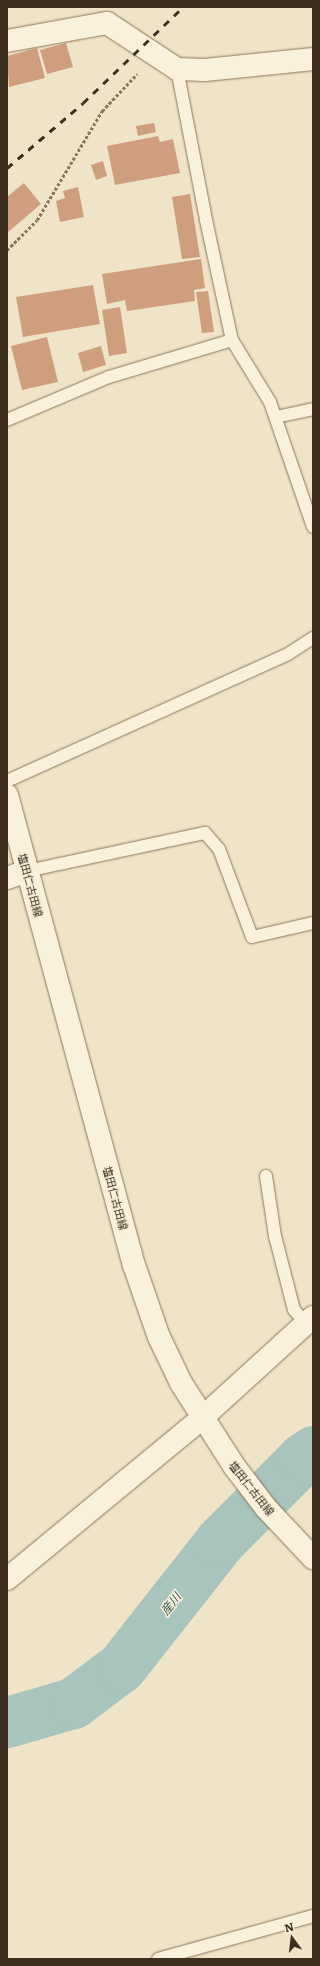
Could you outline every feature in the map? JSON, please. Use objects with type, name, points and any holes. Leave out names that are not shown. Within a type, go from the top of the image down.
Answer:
[{"type":"main road","points":[[7,41],[107,23],[154,56],[177,69],[205,70],[313,59]]},
{"type":"main road","name":"塩田仁古田線","points":[[7,795],[17,875],[134,1265],[159,1337],[202,1418],[234,1466],[266,1508],[308,1554]]},
{"type":"main road","points":[[7,1578],[202,1418],[309,1320]]},
{"type":"lane","points":[[177,69],[206,220],[232,340],[270,402],[313,527]]},
{"type":"lane","points":[[7,420],[109,377],[232,340]]},
{"type":"lane","points":[[276,418],[313,409]]},
{"type":"lane","points":[[7,781],[288,654],[313,638]]},
{"type":"lane","points":[[17,875],[205,833],[218,849],[252,937],[313,923]]},
{"type":"lane","points":[[266,1176],[275,1236],[294,1310],[309,1320]]},
{"type":"lane","points":[[158,1959],[313,1916]]},
{"type":"path","points":[[7,250],[37,220],[102,111],[154,56]]},
{"type":"building","points":[[66,43],[73,67],[47,74],[40,50]]},
{"type":"building","points":[[37,48],[45,78],[9,87],[7,56]]},
{"type":"building","points":[[154,123],[156,132],[138,136],[136,126]]},
{"type":"building","points":[[158,136],[160,142],[173,139],[180,173],[115,185],[107,146]]},
{"type":"building","points":[[103,161],[107,176],[96,180],[91,165]]},
{"type":"building","points":[[24,183],[41,204],[7,233],[7,197]]},
{"type":"building","points":[[78,187],[84,217],[60,222],[56,201],[65,198],[63,191]]},
{"type":"building","points":[[190,194],[200,257],[182,259],[172,197]]},
{"type":"building","points":[[201,259],[205,288],[194,290],[195,301],[127,311],[125,300],[107,304],[102,274]]},
{"type":"building","points":[[93,285],[100,324],[23,337],[16,297]]},
{"type":"building","points":[[208,291],[214,332],[202,333],[196,292]]},
{"type":"building","points":[[120,307],[127,353],[109,356],[102,310]]},
{"type":"building","points":[[47,337],[58,382],[22,390],[11,346]]},
{"type":"building","points":[[101,346],[106,365],[83,372],[78,353]]},
{"type":"waterway","name":"産川","points":[[7,1722],[73,1703],[121,1667],[220,1541],[303,1458],[313,1451]]},
{"type":"railway","points":[[7,168],[83,103],[183,7]]}]
